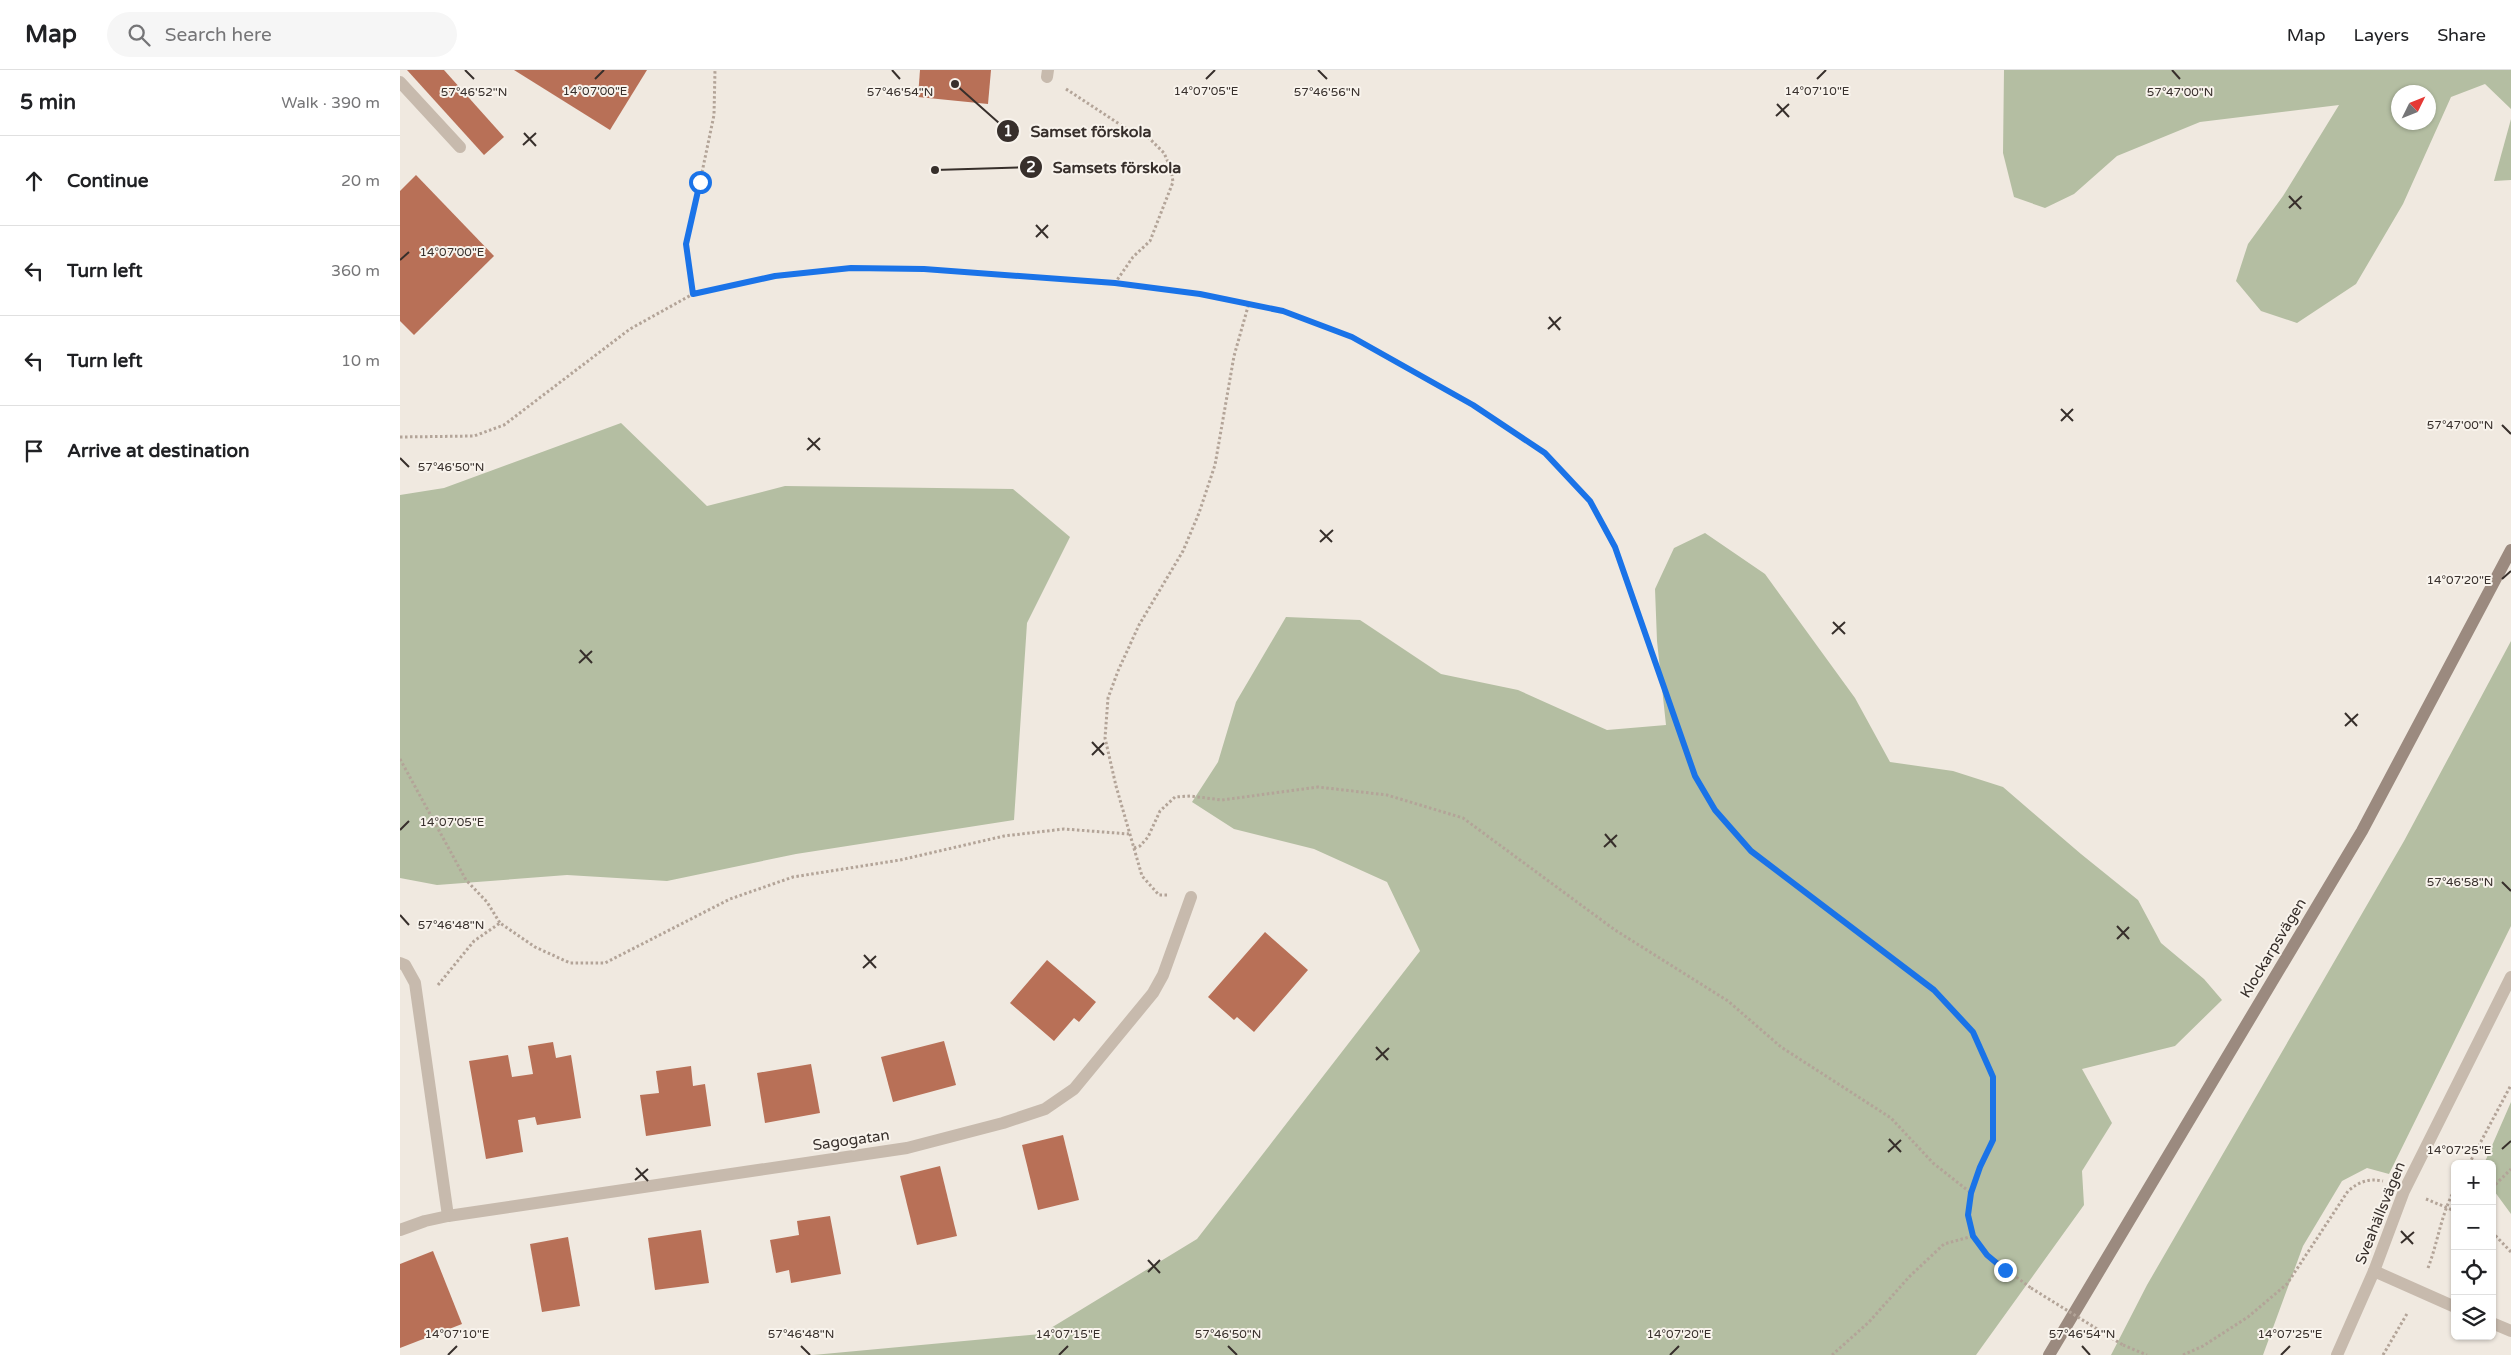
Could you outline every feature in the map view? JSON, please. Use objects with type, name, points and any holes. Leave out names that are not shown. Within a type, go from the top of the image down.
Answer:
[{"type":"street","points":[[400,82],[460,147]]},
{"type":"street","name":"Klockarpsvägen","points":[[2049,1355],[2362,831],[2511,550]]},
{"type":"street","name":"Sagogatan","points":[[400,1230],[425,1221],[448,1216],[907,1148],[1003,1123],[1045,1109],[1074,1089],[1153,993],[1163,975],[1190,898]]},
{"type":"street","points":[[400,963],[405,965],[415,983],[448,1216]]},
{"type":"street","name":"Sveahällsvägen","points":[[2337,1355],[2374,1272],[2404,1191],[2511,977]]},
{"type":"street","points":[[2374,1272],[2451,1305]]},
{"type":"street","points":[[2496,1325],[2511,1331]]},
{"type":"path","points":[[693,294],[686,244],[714,115],[715,70]]},
{"type":"path","points":[[1048,74],[1127,129],[1149,138],[1164,152],[1171,169],[1173,182],[1150,241],[1133,257],[1115,283]]},
{"type":"path","points":[[400,437],[474,436],[504,425],[630,329],[693,294],[775,276],[851,268],[924,269],[1115,283],[1249,303],[1283,311],[1352,337],[1473,405],[1545,453],[1590,501],[1615,547],[1695,776],[1715,810],[1751,851],[1934,990],[1973,1032],[1993,1077],[1993,1140],[1980,1167],[1971,1193],[1968,1215],[1973,1236],[1987,1255],[2031,1288],[2123,1345],[2146,1355]]},
{"type":"path","points":[[1190,898],[1159,895],[1142,876],[1129,834],[1105,738],[1108,698],[1139,625],[1183,552],[1200,512],[1215,465],[1234,356],[1249,303]]},
{"type":"path","points":[[400,759],[466,880],[487,902],[500,923],[535,947],[570,963],[605,963],[730,899],[793,877],[900,860],[1004,836],[1064,830],[1129,834]]},
{"type":"path","points":[[1134,848],[1140,846],[1148,837],[1160,810],[1175,797],[1222,800],[1318,786],[1387,795],[1463,818],[1615,930],[1728,1001],[1781,1047],[1891,1118],[1932,1163],[1971,1193]]},
{"type":"path","points":[[419,1005],[444,979],[474,941],[500,923]]},
{"type":"path","points":[[2471,1160],[2511,1085]]},
{"type":"path","points":[[2496,1184],[2511,1169]]},
{"type":"path","points":[[2183,1355],[2203,1346],[2248,1317],[2287,1284],[2348,1191],[2360,1182],[2375,1179],[2392,1183],[2404,1191],[2451,1209]]},
{"type":"path","points":[[1832,1355],[1869,1322],[1909,1277],[1944,1244],[1973,1236]]},
{"type":"path","points":[[2496,1236],[2511,1252]]},
{"type":"green space","points":[[2004,70],[2511,70],[2511,109],[2485,84],[2451,97],[2403,204],[2356,284],[2297,323],[2261,311],[2236,281],[2248,244],[2283,196],[2339,105],[2200,122],[2117,156],[2074,194],[2045,208],[2014,197],[2003,153]]},
{"type":"green space","points":[[2511,119],[2511,180],[2494,181]]},
{"type":"green space","points":[[621,423],[707,506],[785,486],[1013,489],[1070,537],[1027,623],[1014,820],[796,854],[667,881],[567,875],[437,885],[400,878],[400,495],[444,488]]},
{"type":"green space","points":[[1705,533],[1765,574],[1855,698],[1890,762],[1953,771],[2003,787],[2138,900],[2161,943],[2204,979],[2222,1000],[2175,1046],[2082,1069],[2112,1123],[2082,1171],[2084,1205],[1976,1355],[813,1355],[1041,1334],[1197,1239],[1420,951],[1387,882],[1314,849],[1234,829],[1192,802],[1218,762],[1236,702],[1286,617],[1360,620],[1441,674],[1518,690],[1607,730],[1666,725],[1657,641],[1655,589],[1674,548]]},
{"type":"green space","points":[[2511,641],[2511,926],[2389,1174],[2367,1168],[2342,1181],[2303,1246],[2263,1355],[2111,1355],[2147,1285],[2404,841]]},
{"type":"green space","points":[[2511,1102],[2511,1214],[2496,1193],[2496,1160],[2486,1160]]},
{"type":"building","points":[[407,70],[444,70],[504,137],[484,155]]},
{"type":"building","points":[[514,70],[647,70],[610,130]]},
{"type":"building","points":[[920,70],[991,70],[988,104],[918,97]]},
{"type":"building","points":[[416,175],[494,256],[414,335],[400,321],[400,191]]},
{"type":"building","points":[[1265,932],[1308,970],[1254,1032],[1237,1017],[1234,1020],[1208,997]]},
{"type":"building","points":[[1047,960],[1096,1002],[1079,1022],[1074,1018],[1054,1041],[1010,1003]]},
{"type":"building","points":[[944,1041],[956,1085],[893,1102],[881,1057]]},
{"type":"building","points":[[553,1042],[556,1058],[571,1055],[581,1118],[537,1125],[535,1117],[518,1120],[523,1152],[486,1159],[469,1061],[508,1055],[512,1077],[533,1074],[528,1046]]},
{"type":"building","points":[[811,1064],[820,1113],[765,1123],[757,1073]]},
{"type":"building","points":[[691,1066],[693,1086],[705,1084],[711,1126],[646,1136],[640,1095],[659,1093],[656,1071]]},
{"type":"building","points":[[1063,1135],[1079,1200],[1038,1210],[1022,1145]]},
{"type":"building","points":[[940,1166],[957,1236],[917,1245],[900,1176]]},
{"type":"building","points":[[830,1216],[841,1274],[791,1283],[789,1270],[776,1273],[770,1240],[799,1235],[797,1221]]},
{"type":"building","points":[[701,1230],[709,1283],[655,1290],[648,1238]]},
{"type":"building","points":[[568,1237],[580,1306],[542,1312],[530,1244]]},
{"type":"building","points":[[433,1251],[462,1324],[400,1348],[400,1264]]},
{"type":"place","name":"Samset förskola","points":[[955,84]]},
{"type":"place","name":"Samsets förskola","points":[[935,170]]},
{"type":"route","points":[[700,182],[686,244],[693,294],[775,276],[851,268],[924,269],[1115,283],[1200,294],[1249,303],[1283,311],[1352,337],[1473,405],[1545,453],[1590,501],[1615,547],[1695,776],[1715,810],[1751,851],[1934,990],[1973,1032],[1993,1077],[1993,1140],[1980,1167],[1971,1193],[1968,1215],[1973,1236],[1987,1255],[2005,1270]]}]
